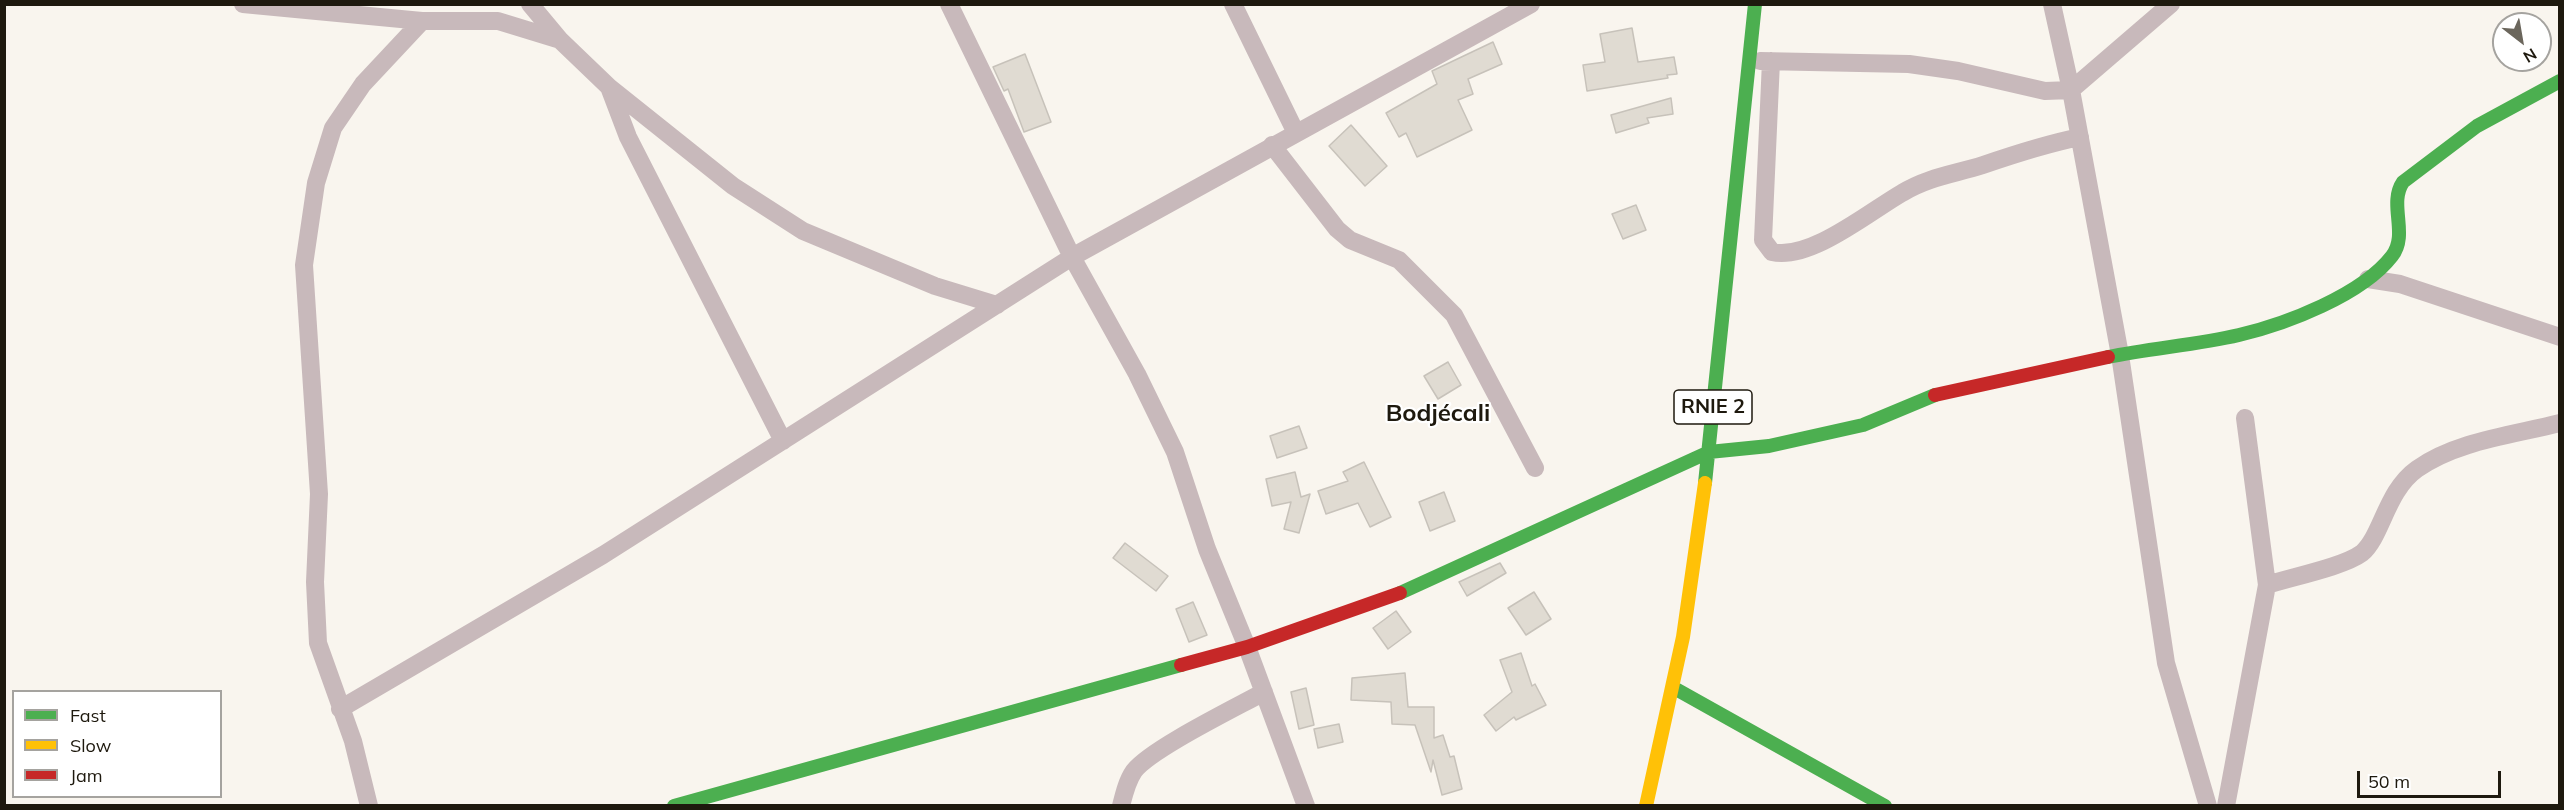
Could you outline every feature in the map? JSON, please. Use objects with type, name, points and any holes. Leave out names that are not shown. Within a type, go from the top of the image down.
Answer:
[{"type":"street","points":[[243,4],[340,9],[422,21],[498,21],[560,40]]},
{"type":"street","points":[[530,4],[560,40],[609,87],[733,186],[803,231],[935,286],[997,305]]},
{"type":"street","points":[[949,4],[1072,257],[1137,375],[1175,452],[1207,549],[1247,647],[1306,806]]},
{"type":"street","points":[[1233,4],[1296,133]]},
{"type":"street","points":[[340,709],[603,555],[1072,257],[1531,4]]},
{"type":"street","name":"RNIE 2","points":[[1646,806],[1674,688],[1709,452],[1727,253],[1755,4]]},
{"type":"street","points":[[2052,4],[2071,90],[2120,355],[2166,663],[2208,806]]},
{"type":"street","points":[[1749,60],[1909,64],[1959,70],[2045,91],[2071,90],[2171,4]]},
{"type":"street","points":[[369,806],[353,741],[318,643],[315,582],[319,494],[304,265],[316,183],[333,128],[363,84],[422,21]]},
{"type":"street","points":[[1771,61],[1763,240],[1772,252],[1788,254],[1812,246],[1869,215],[1903,192],[1943,174],[2080,137]]},
{"type":"street","points":[[674,806],[1247,647],[1397,595],[1709,452],[1769,446],[1863,425],[1942,392],[2120,355],[2240,335],[2338,298],[2368,279],[2393,255],[2399,235],[2396,192],[2403,182],[2477,126],[2559,81]]},
{"type":"street","points":[[609,87],[628,136],[783,441]]},
{"type":"street","points":[[1272,145],[1337,229],[1365,247],[1399,260],[1454,315],[1535,468]]},
{"type":"street","points":[[2368,279],[2400,284],[2559,337]]},
{"type":"street","points":[[2226,806],[2267,585],[2245,418]]},
{"type":"street","points":[[2267,585],[2344,561],[2363,552],[2394,494],[2415,470],[2442,456],[2475,444],[2559,423]]},
{"type":"street","points":[[1674,688],[1884,806]]},
{"type":"street","points":[[1121,806],[1126,788],[1135,770],[1153,755],[1264,692]]},
{"type":"building","points":[[1632,28],[1638,62],[1674,57],[1677,74],[1667,75],[1668,78],[1587,91],[1583,65],[1605,62],[1600,34]]},
{"type":"building","points":[[1493,42],[1502,64],[1468,79],[1473,94],[1458,100],[1472,130],[1417,157],[1406,133],[1399,137],[1386,113],[1437,84],[1432,71]]},
{"type":"building","points":[[1025,54],[1051,122],[1024,132],[1008,89],[1004,91],[993,67]]},
{"type":"building","points":[[1671,98],[1673,114],[1647,118],[1649,123],[1616,133],[1611,115]]},
{"type":"building","points":[[1351,125],[1387,166],[1365,186],[1329,146]]},
{"type":"building","points":[[1636,205],[1646,230],[1623,239],[1612,214]]},
{"type":"building","points":[[1448,362],[1461,385],[1438,399],[1424,376]]},
{"type":"building","points":[[1299,426],[1307,448],[1277,458],[1270,436]]},
{"type":"building","points":[[1364,462],[1391,517],[1370,527],[1358,503],[1326,514],[1318,491],[1348,481],[1343,472]]},
{"type":"building","points":[[1295,472],[1301,497],[1310,494],[1299,533],[1284,529],[1291,502],[1272,506],[1266,479]]},
{"type":"building","points":[[1444,492],[1455,521],[1430,531],[1419,502]]},
{"type":"building","points":[[1125,543],[1168,576],[1156,591],[1113,558]]},
{"type":"building","points":[[1500,563],[1506,573],[1467,596],[1459,582]]},
{"type":"building","points":[[1534,592],[1551,619],[1526,635],[1508,608]]},
{"type":"building","points":[[1193,602],[1207,635],[1189,642],[1176,609]]},
{"type":"building","points":[[1396,611],[1411,632],[1388,649],[1373,628]]},
{"type":"building","points":[[1521,653],[1532,686],[1535,684],[1546,705],[1516,720],[1514,717],[1496,731],[1484,715],[1512,692],[1500,660]]},
{"type":"building","points":[[1405,673],[1408,707],[1434,707],[1434,738],[1443,735],[1450,757],[1454,756],[1462,789],[1442,795],[1433,760],[1431,772],[1415,725],[1392,724],[1391,702],[1351,700],[1352,678]]},
{"type":"building","points":[[1306,688],[1314,725],[1299,729],[1291,692]]},
{"type":"building","points":[[1339,724],[1343,742],[1318,748],[1314,729]]},
{"type":"traffic: fast","points":[[1705,483],[1755,4]]},
{"type":"traffic: fast","points":[[2108,357],[2258,330],[2279,324],[2343,295],[2379,270],[2397,247],[2399,238],[2397,200],[2403,182],[2477,126],[2560,81]]},
{"type":"traffic: fast","points":[[1400,593],[1709,452],[1769,446],[1863,425],[1935,395]]},
{"type":"traffic: fast","points":[[674,806],[1181,665]]},
{"type":"traffic: fast","points":[[1674,688],[1885,806]]},
{"type":"traffic: slow","points":[[1646,806],[1683,637],[1705,483]]},
{"type":"traffic: jam","points":[[1935,395],[2108,357]]},
{"type":"traffic: jam","points":[[1181,665],[1247,647],[1400,593]]},
{"type":"district","name":"Bodjécali","points":[[1438,414]]}]
